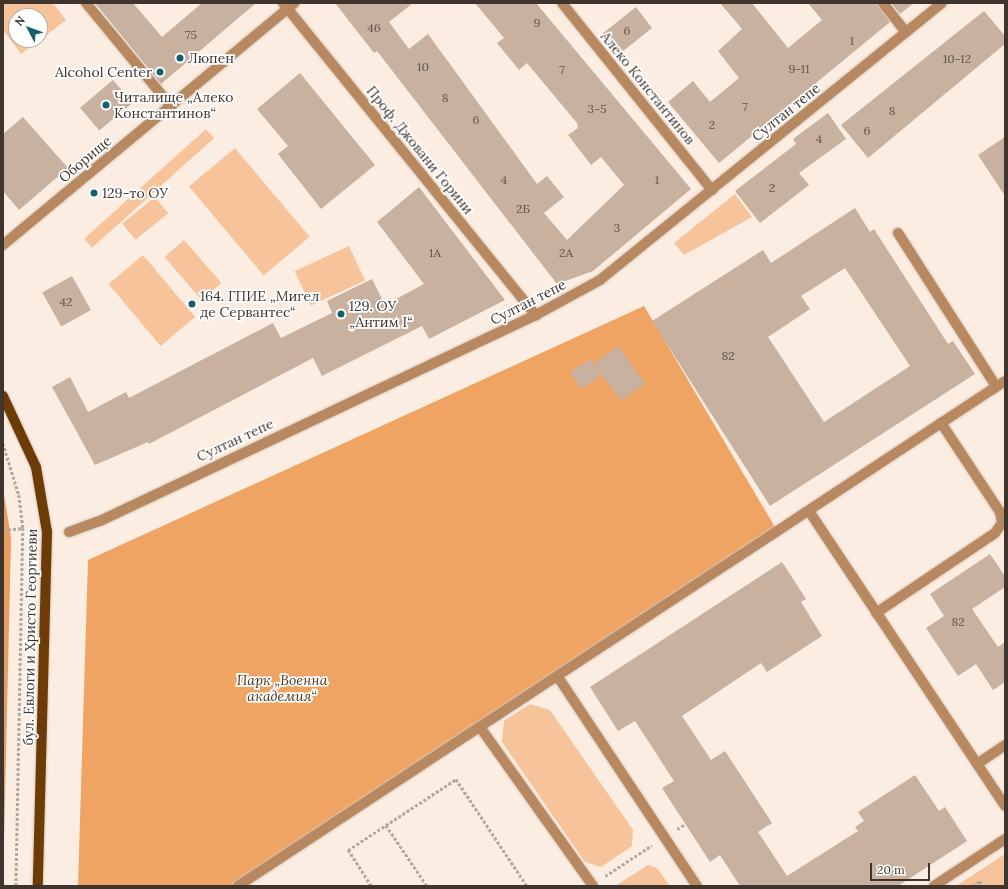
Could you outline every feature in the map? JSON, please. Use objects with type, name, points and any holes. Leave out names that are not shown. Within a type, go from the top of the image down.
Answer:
[{"type":"main road","name":"бул. Евлоги и Христо Георгиеви","points":[[3,396],[36,467],[47,532],[38,886]]},
{"type":"street","points":[[86,3],[171,106]]},
{"type":"street","name":"Алеко Константинов","points":[[562,3],[712,190]]},
{"type":"street","points":[[883,3],[906,32]]},
{"type":"street","name":"Султан тепе","points":[[69,532],[100,521],[536,315],[600,280],[942,3]]},
{"type":"street","name":"Оборище","points":[[3,245],[171,106],[289,5]]},
{"type":"street","name":"Проф. Джовани Горини","points":[[289,5],[536,315]]},
{"type":"street","points":[[238,886],[558,677],[1001,383],[898,233]]},
{"type":"street","points":[[876,613],[995,533],[1002,524],[1000,512],[941,424]]},
{"type":"street","points":[[809,511],[1005,806]]},
{"type":"street","points":[[558,677],[697,886]]},
{"type":"street","points":[[480,727],[592,885]]},
{"type":"street","points":[[977,764],[1005,745]]},
{"type":"street","points":[[934,886],[1005,839]]},
{"type":"path","points":[[3,443],[19,495],[23,528],[16,886]]},
{"type":"path","points":[[3,530],[23,528]]},
{"type":"path","points":[[371,886],[348,850],[456,779],[528,886]]},
{"type":"path","points":[[386,825],[427,886]]},
{"type":"path","points":[[592,885],[664,837]]},
{"type":"path","points":[[973,886],[980,881],[983,886]]},
{"type":"shaded area","points":[[3,3],[53,3],[66,20],[48,34],[48,8],[8,8],[8,37],[3,30]]},
{"type":"shaded area","points":[[16,48],[29,48],[21,54]]},
{"type":"shaded area","points":[[206,129],[214,138],[92,248],[84,239]]},
{"type":"shaded area","points":[[235,148],[310,237],[264,275],[189,187]]},
{"type":"shaded area","points":[[735,194],[752,217],[684,255],[674,243]]},
{"type":"shaded area","points":[[155,197],[168,213],[136,240],[122,223]]},
{"type":"shaded area","points":[[184,240],[221,283],[202,300],[164,257]]},
{"type":"shaded area","points":[[349,246],[365,280],[311,306],[295,271]]},
{"type":"shaded area","points":[[143,255],[195,317],[161,346],[109,284]]},
{"type":"shaded area","points":[[3,488],[11,538],[3,886]]},
{"type":"shaded area","points":[[530,704],[550,710],[633,830],[632,846],[601,867],[585,862],[502,742],[504,721]]},
{"type":"shaded area","points":[[1005,854],[1005,886],[956,886]]},
{"type":"shaded area","points":[[648,865],[657,868],[670,886],[615,886]]},
{"type":"green space","name":"Парк „Военна академия“","points":[[644,306],[775,527],[241,886],[78,886],[88,560]]},
{"type":"building","points":[[95,3],[133,3],[162,37],[202,3],[256,3],[161,84]]},
{"type":"building","points":[[335,3],[413,3],[389,22],[409,49],[428,34],[537,184],[547,176],[564,197],[544,213],[567,240],[624,185],[601,157],[591,165],[568,135],[578,128],[577,123],[527,63],[519,70],[497,43],[504,38],[475,3],[536,3],[691,189],[593,271],[557,284],[377,51],[374,53]]},
{"type":"building","points":[[720,3],[752,3],[788,48],[822,20],[808,3],[877,3],[890,22],[719,163],[668,102],[693,81],[710,102],[739,78],[718,51],[742,29]]},
{"type":"building","points":[[891,3],[914,3],[900,14]]},
{"type":"building","points":[[636,7],[652,28],[622,52],[616,52],[602,34]]},
{"type":"building","points":[[984,11],[1005,36],[1005,44],[868,158],[841,125]]},
{"type":"building","points":[[300,73],[375,165],[321,209],[278,154],[288,146],[257,109]]},
{"type":"building","name":"Читалище „Алеко Константинов“","points":[[113,80],[132,103],[99,131],[80,108]]},
{"type":"building","points":[[828,113],[846,139],[799,173],[809,185],[760,223],[735,191],[796,144],[793,139]]},
{"type":"building","points":[[23,117],[68,168],[19,210],[3,191],[3,134]]},
{"type":"building","points":[[1005,137],[1005,196],[978,155]]},
{"type":"building","points":[[419,187],[505,300],[429,339],[422,326],[322,376],[313,358],[149,444],[148,442],[95,465],[52,387],[70,377],[88,412],[126,392],[129,398],[273,323],[281,338],[332,313],[327,301],[372,279],[385,305],[424,284],[377,222]]},
{"type":"building","points":[[855,208],[870,232],[874,229],[948,344],[953,341],[975,374],[770,506],[652,321],[763,250],[771,263]],"holes":[[[845,268],[910,366],[824,422],[768,337],[810,309],[801,296]]]},
{"type":"building","points":[[72,276],[91,310],[61,327],[42,292]]},
{"type":"building","points":[[618,346],[645,383],[621,401],[594,364]]},
{"type":"building","points":[[590,359],[601,376],[581,389],[570,372]]},
{"type":"building","points":[[990,554],[1005,576],[1005,587],[972,609],[998,647],[1005,642],[1005,682],[993,690],[976,664],[958,676],[926,628],[944,616],[930,594]]},
{"type":"building","points":[[782,562],[806,599],[801,602],[822,636],[767,672],[761,663],[682,716],[711,760],[725,751],[772,823],[758,832],[787,876],[858,831],[855,827],[864,821],[858,812],[915,775],[939,811],[945,807],[967,841],[898,886],[740,886],[720,855],[710,862],[662,788],[674,781],[635,721],[618,731],[590,687]]},
{"type":"place","name":"Люпен","points":[[180,58]]},
{"type":"place","name":"Alcohol Center","points":[[160,72]]},
{"type":"place","name":"Читалище „Алеко Константинов“","points":[[106,105]]},
{"type":"place","name":"129-то ОУ","points":[[94,193]]},
{"type":"place","name":"164. ГПИЕ „Мигел де Сервантес“","points":[[192,304]]},
{"type":"place","name":"129. ОУ „Антим I“","points":[[341,314]]}]
